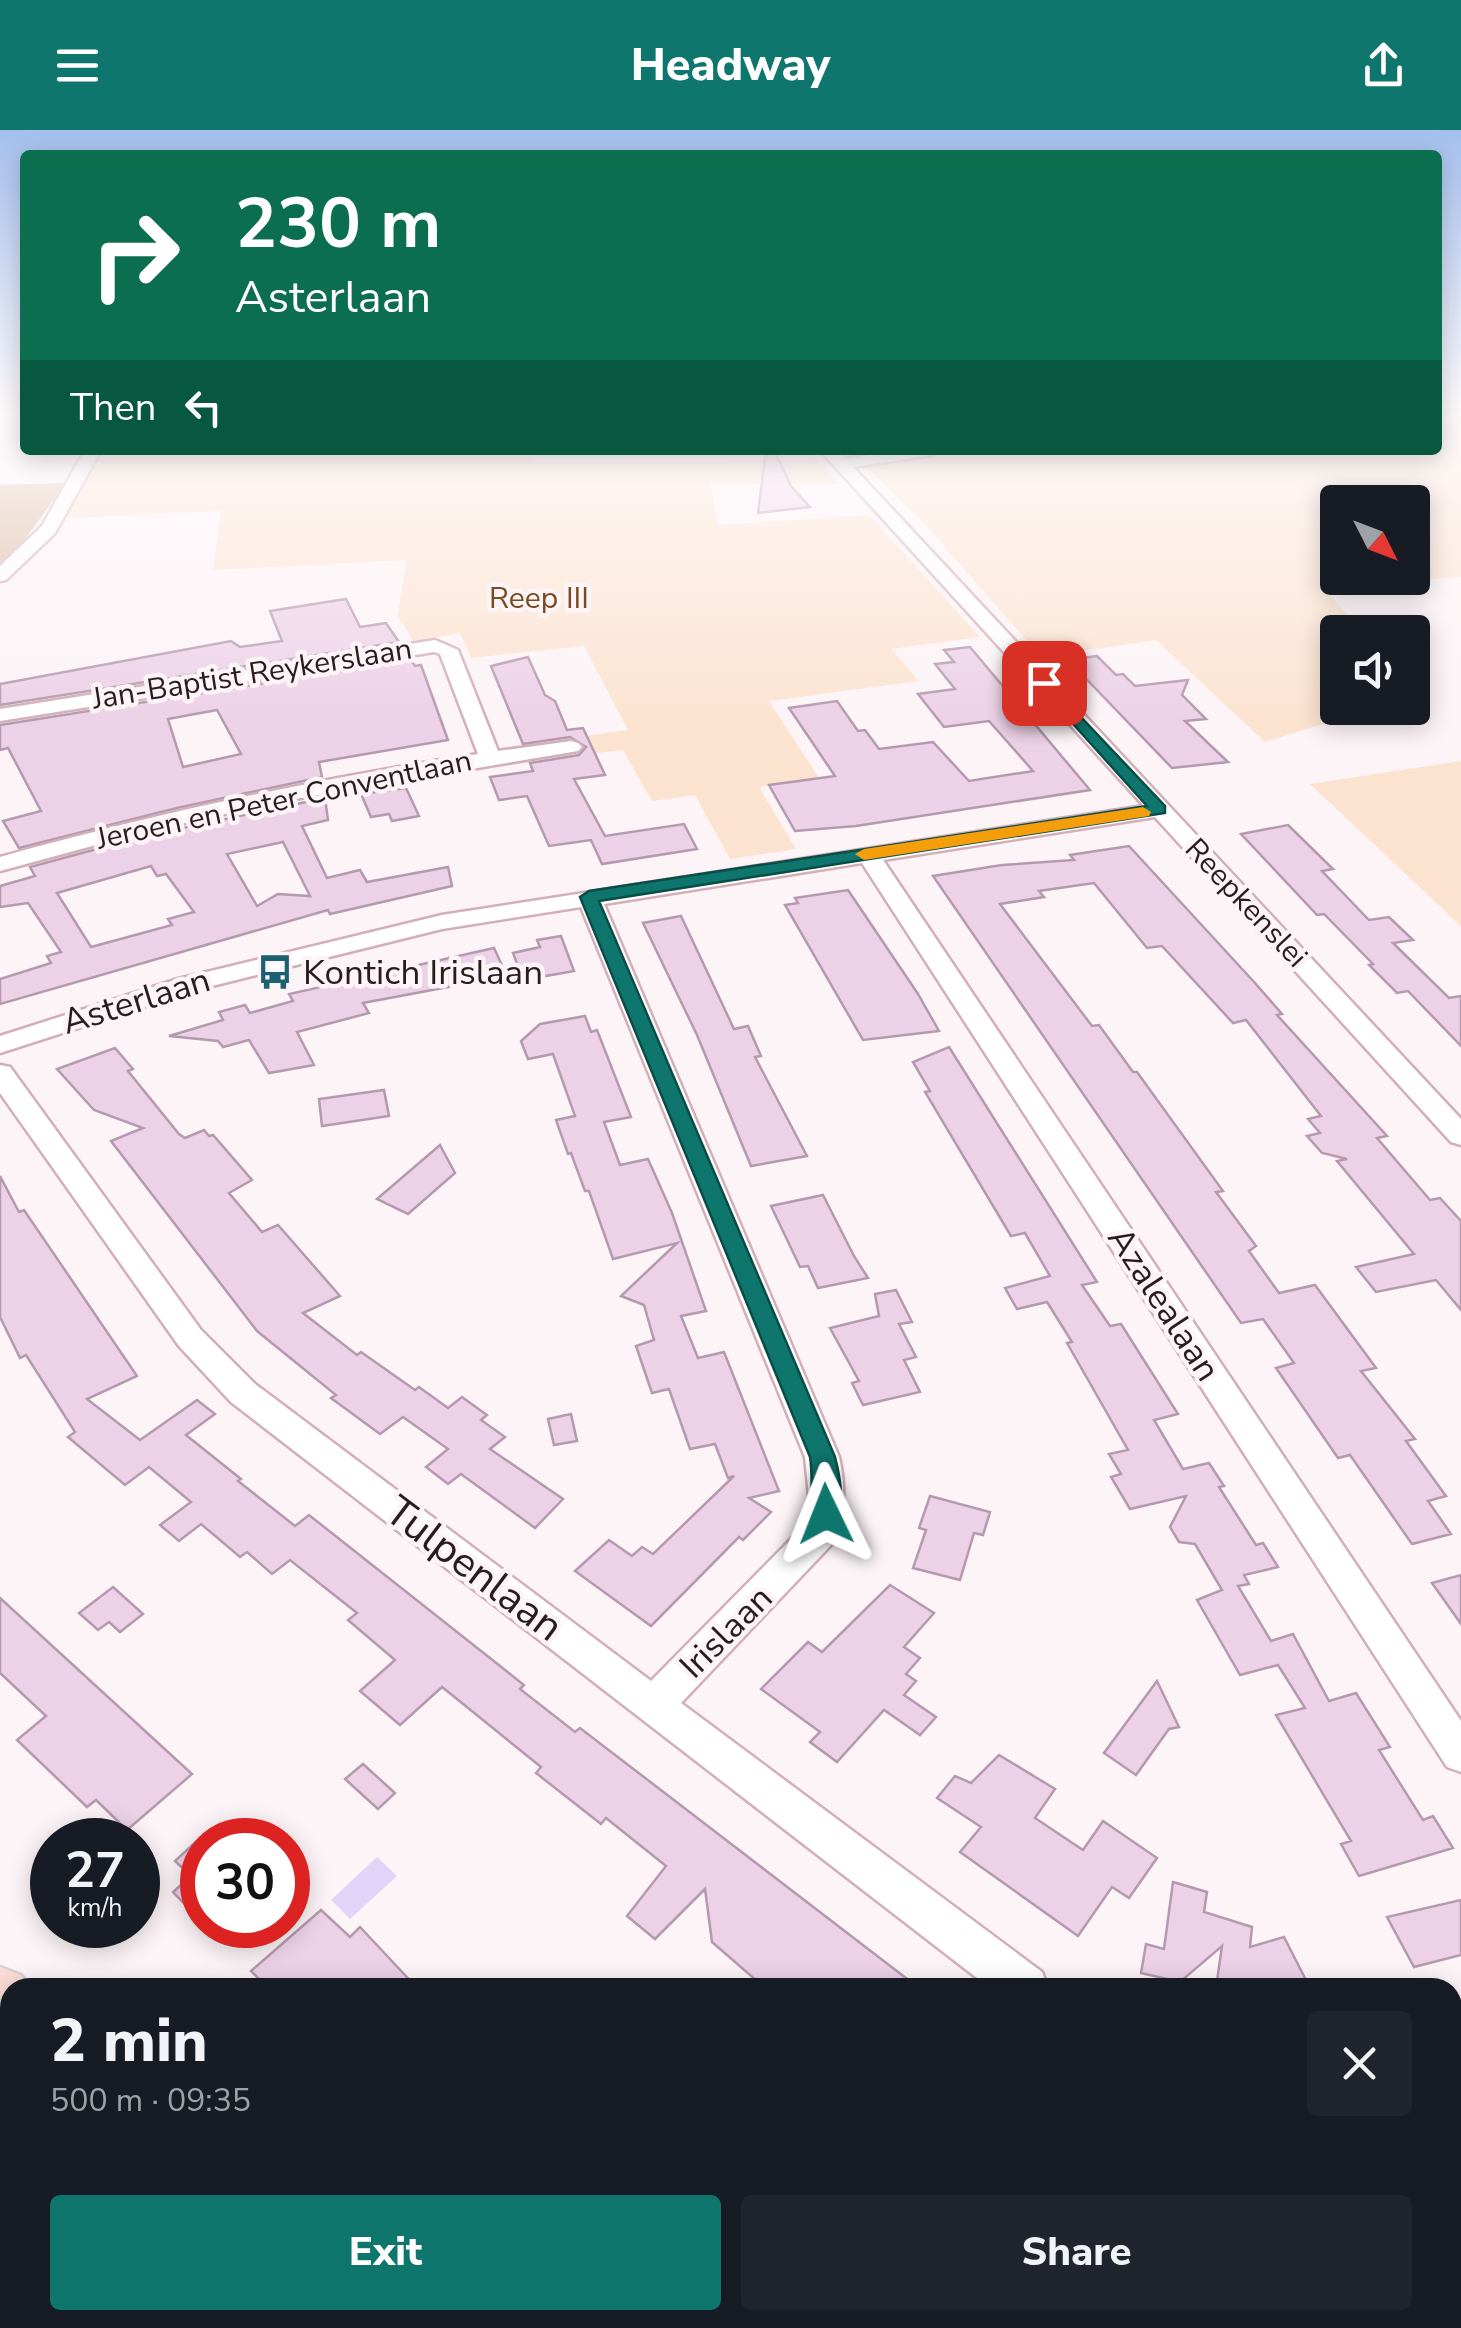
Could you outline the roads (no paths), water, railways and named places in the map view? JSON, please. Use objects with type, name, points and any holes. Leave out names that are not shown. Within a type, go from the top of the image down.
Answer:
[{"type":"street","points":[[0,576],[49,529],[55,519]]},
{"type":"street","name":"Reepkenslei","points":[[891,519],[1461,1136]]},
{"type":"street","name":"Jan-Baptist Reykerslaan","points":[[0,715],[435,646],[448,650],[490,758]]},
{"type":"street","name":"Jeroen en Peter Conventlaan","points":[[0,864],[272,796],[571,747]]},
{"type":"street","name":"Asterlaan","points":[[0,1045],[278,959],[442,922],[1159,810]]},
{"type":"street","name":"Azalealaan","points":[[868,854],[1461,1754]]},
{"type":"street","name":"Irislaan","points":[[589,897],[827,1477],[826,1514],[818,1535],[654,1704]]},
{"type":"street","name":"Tulpenlaan","points":[[0,1073],[190,1338],[243,1393],[1013,1978]]},
{"type":"place","name":"Kontich Irislaan","points":[[275,972]]},
{"type":"park label","name":"Reep III","points":[[539,598]]}]
